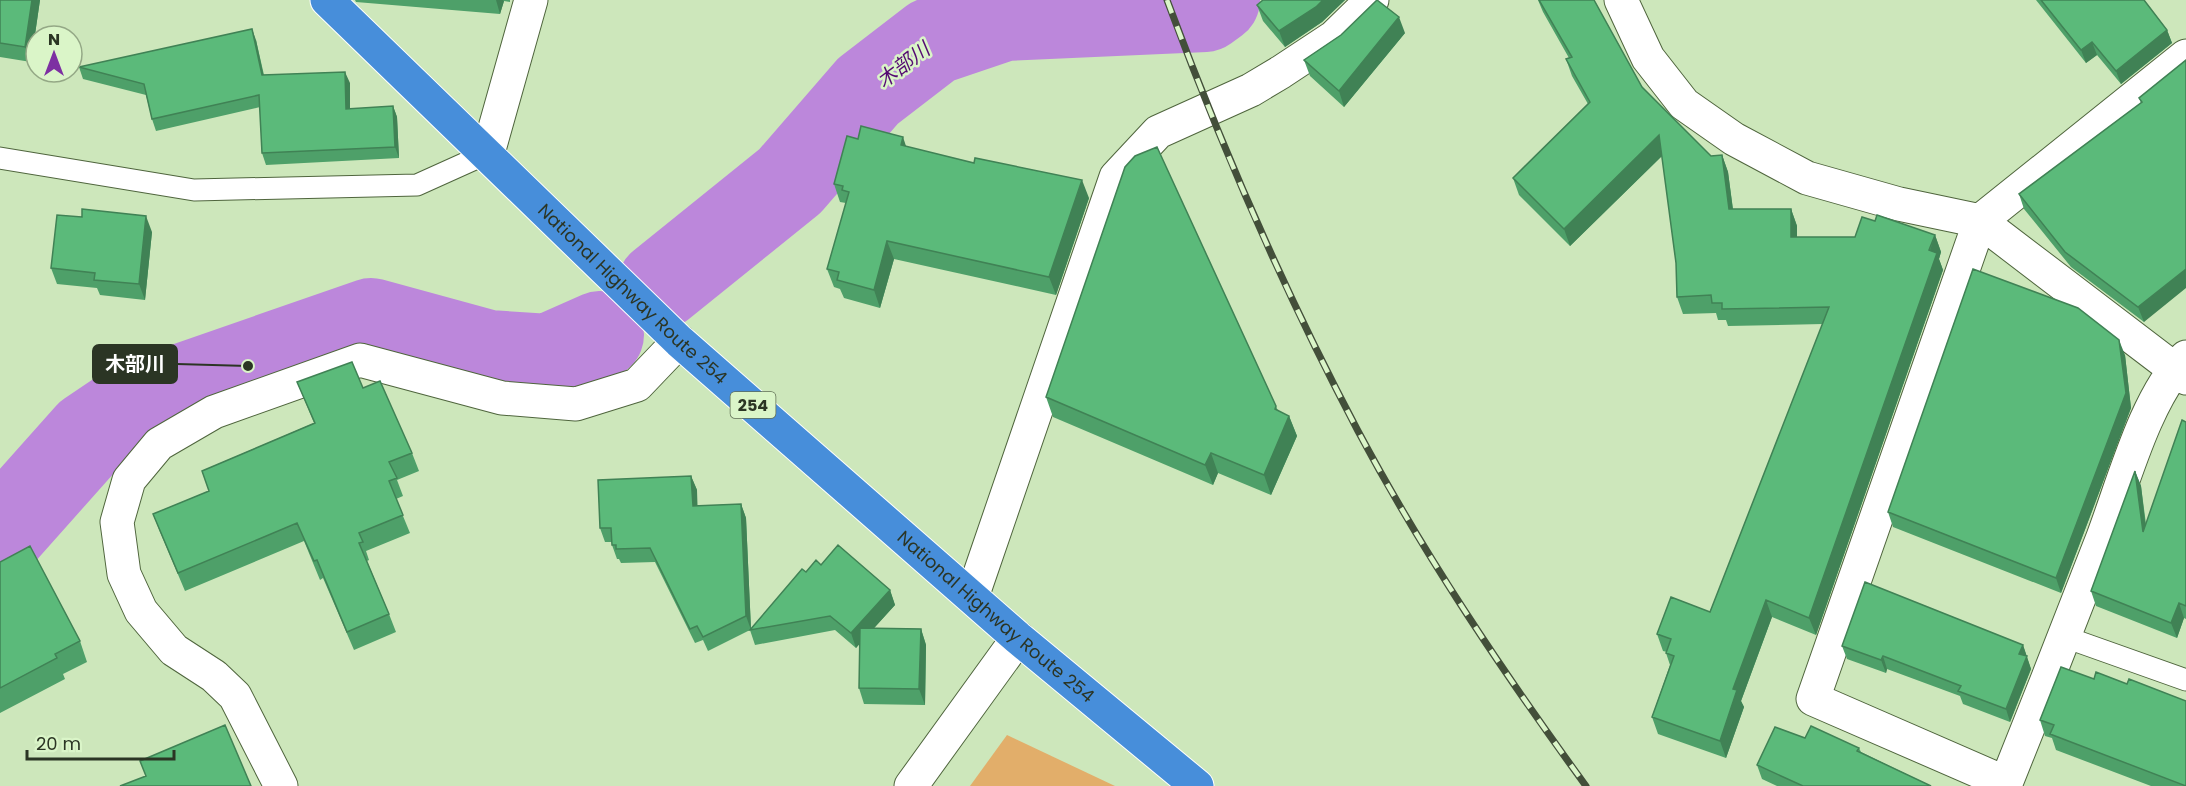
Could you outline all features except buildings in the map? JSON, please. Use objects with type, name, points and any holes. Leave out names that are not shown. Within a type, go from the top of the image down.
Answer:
[{"type":"highway","name":"National Highway Route 254","points":[[328,1],[488,153],[679,341],[1018,638],[1197,786]]},
{"type":"street","points":[[488,153],[531,0]]},
{"type":"street","points":[[972,597],[1116,177],[1158,132],[1251,90],[1281,72],[1334,37],[1372,0]]},
{"type":"street","points":[[1621,0],[1648,58],[1684,104],[1734,139],[1807,178],[1899,204],[1980,222],[2182,368],[2151,411],[2009,784],[1813,699],[1980,222],[2186,56]]},
{"type":"street","points":[[281,786],[235,696],[214,676],[174,650],[141,611],[124,574],[117,522],[129,480],[159,444],[214,412],[360,360],[502,398],[576,404],[637,385],[679,341]]},
{"type":"street","points":[[910,786],[1018,638]]},
{"type":"lane","points":[[0,158],[194,190],[417,185],[488,153]]},
{"type":"lane","points":[[2065,637],[2186,680]]},
{"type":"shaded area","points":[[1007,735],[1115,786],[970,786]]},
{"type":"waterway","name":"木部川","points":[[661,285],[790,181],[868,91],[933,41],[1004,17],[1205,8],[1216,0]]},
{"type":"waterway","name":"木部川","points":[[0,535],[89,435],[135,404],[371,322],[488,354],[548,358],[600,335]]},
{"type":"railway","points":[[1167,0],[1255,218],[1358,431],[1437,568],[1525,700],[1586,786]]},
{"type":"place","name":"木部川","points":[[248,366]]}]
